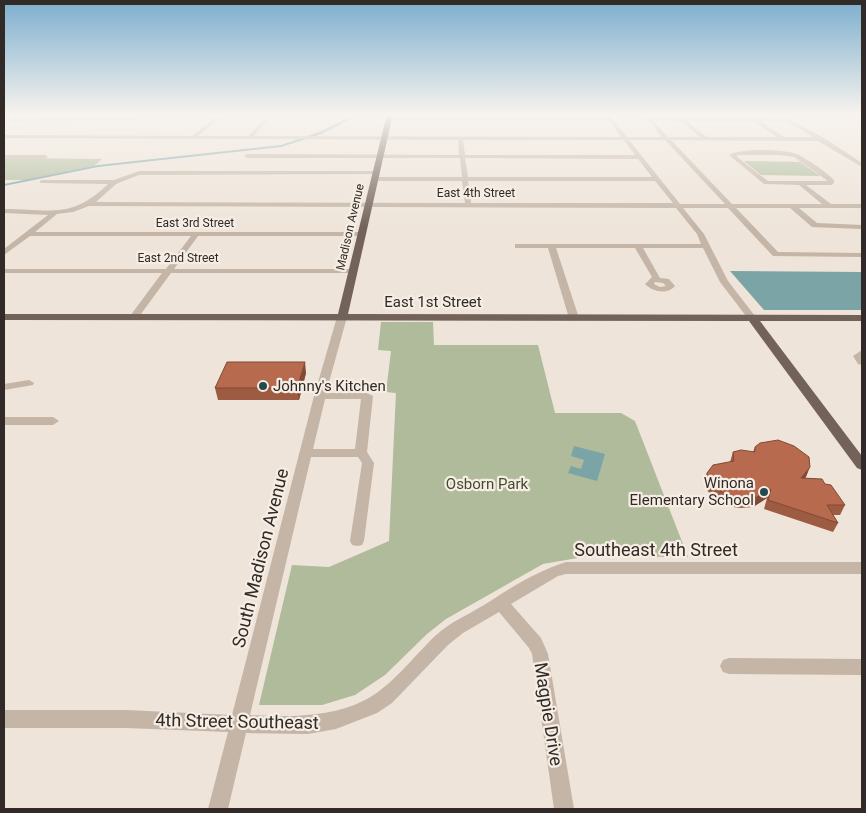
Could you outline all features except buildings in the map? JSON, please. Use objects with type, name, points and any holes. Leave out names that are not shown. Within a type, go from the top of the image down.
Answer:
[{"type":"main road","name":"Madison Avenue","points":[[342,317],[380,152]]},
{"type":"main road","name":"East 1st Street","points":[[4,317],[862,318]]},
{"type":"main road","points":[[752,318],[862,465]]},
{"type":"street","points":[[461,152],[468,204]]},
{"type":"street","points":[[636,152],[700,234],[724,282],[752,318]]},
{"type":"street","points":[[678,152],[776,254],[862,254]]},
{"type":"street","points":[[843,152],[862,164]]},
{"type":"street","points":[[761,153],[790,154],[831,180],[831,184],[766,183],[732,156],[732,154],[761,153]]},
{"type":"street","points":[[246,156],[640,157]]},
{"type":"street","points":[[4,157],[45,157]]},
{"type":"street","points":[[42,182],[120,182],[129,175],[139,173],[657,179]]},
{"type":"street","points":[[4,211],[56,212],[76,209],[89,204],[114,182]]},
{"type":"street","points":[[802,185],[829,206]]},
{"type":"street","name":"East 4th Street","points":[[89,204],[862,206]]},
{"type":"street","points":[[791,205],[815,225],[862,227]]},
{"type":"street","points":[[4,253],[56,212]]},
{"type":"street","name":"East 3rd Street","points":[[28,234],[361,234]]},
{"type":"street","points":[[135,316],[196,234]]},
{"type":"street","points":[[4,240],[21,240]]},
{"type":"street","points":[[518,246],[707,246]]},
{"type":"street","points":[[551,246],[574,318]]},
{"type":"street","points":[[638,246],[657,279]]},
{"type":"street","name":"East 2nd Street","points":[[4,271],[352,271]]},
{"type":"street","name":"South Madison Avenue","points":[[218,809],[320,396],[342,317]]},
{"type":"street","points":[[4,388],[29,383]]},
{"type":"street","points":[[320,396],[368,396],[361,453]]},
{"type":"street","points":[[4,421],[53,421]]},
{"type":"street","points":[[306,453],[361,453],[366,457],[368,463],[357,541]]},
{"type":"street","name":"Southeast 4th Street","points":[[464,624],[546,575],[573,568],[862,568]]},
{"type":"street","name":"Magpie Drive","points":[[500,602],[535,643],[540,654],[564,809]]},
{"type":"street","name":"4th Street Southeast","points":[[4,718],[126,719],[239,724],[308,725],[323,723],[352,716],[371,707],[397,686],[442,640],[464,624]]},
{"type":"street","points":[[729,666],[862,666]]},
{"type":"green space","points":[[4,158],[102,159],[94,166],[26,180],[4,180]]},
{"type":"green space","points":[[744,161],[800,162],[820,176],[761,175]]},
{"type":"green space","name":"Osborn Park","points":[[381,322],[433,322],[434,345],[538,345],[555,413],[621,413],[635,421],[688,557],[589,556],[543,564],[446,619],[427,634],[385,675],[355,695],[322,705],[259,705],[292,565],[329,567],[389,541],[396,393],[386,392],[391,351],[378,350]]},
{"type":"water","points":[[730,271],[862,272],[862,310],[764,310]]},
{"type":"water","points":[[574,446],[605,454],[597,481],[568,473],[571,466],[581,469],[584,460],[571,456]]},
{"type":"waterway","points":[[4,185],[98,166],[227,152]]},
{"type":"place","name":"Johnny's Kitchen","points":[[263,386]]},
{"type":"place","name":"Winona Elementary School","points":[[764,492]]}]
